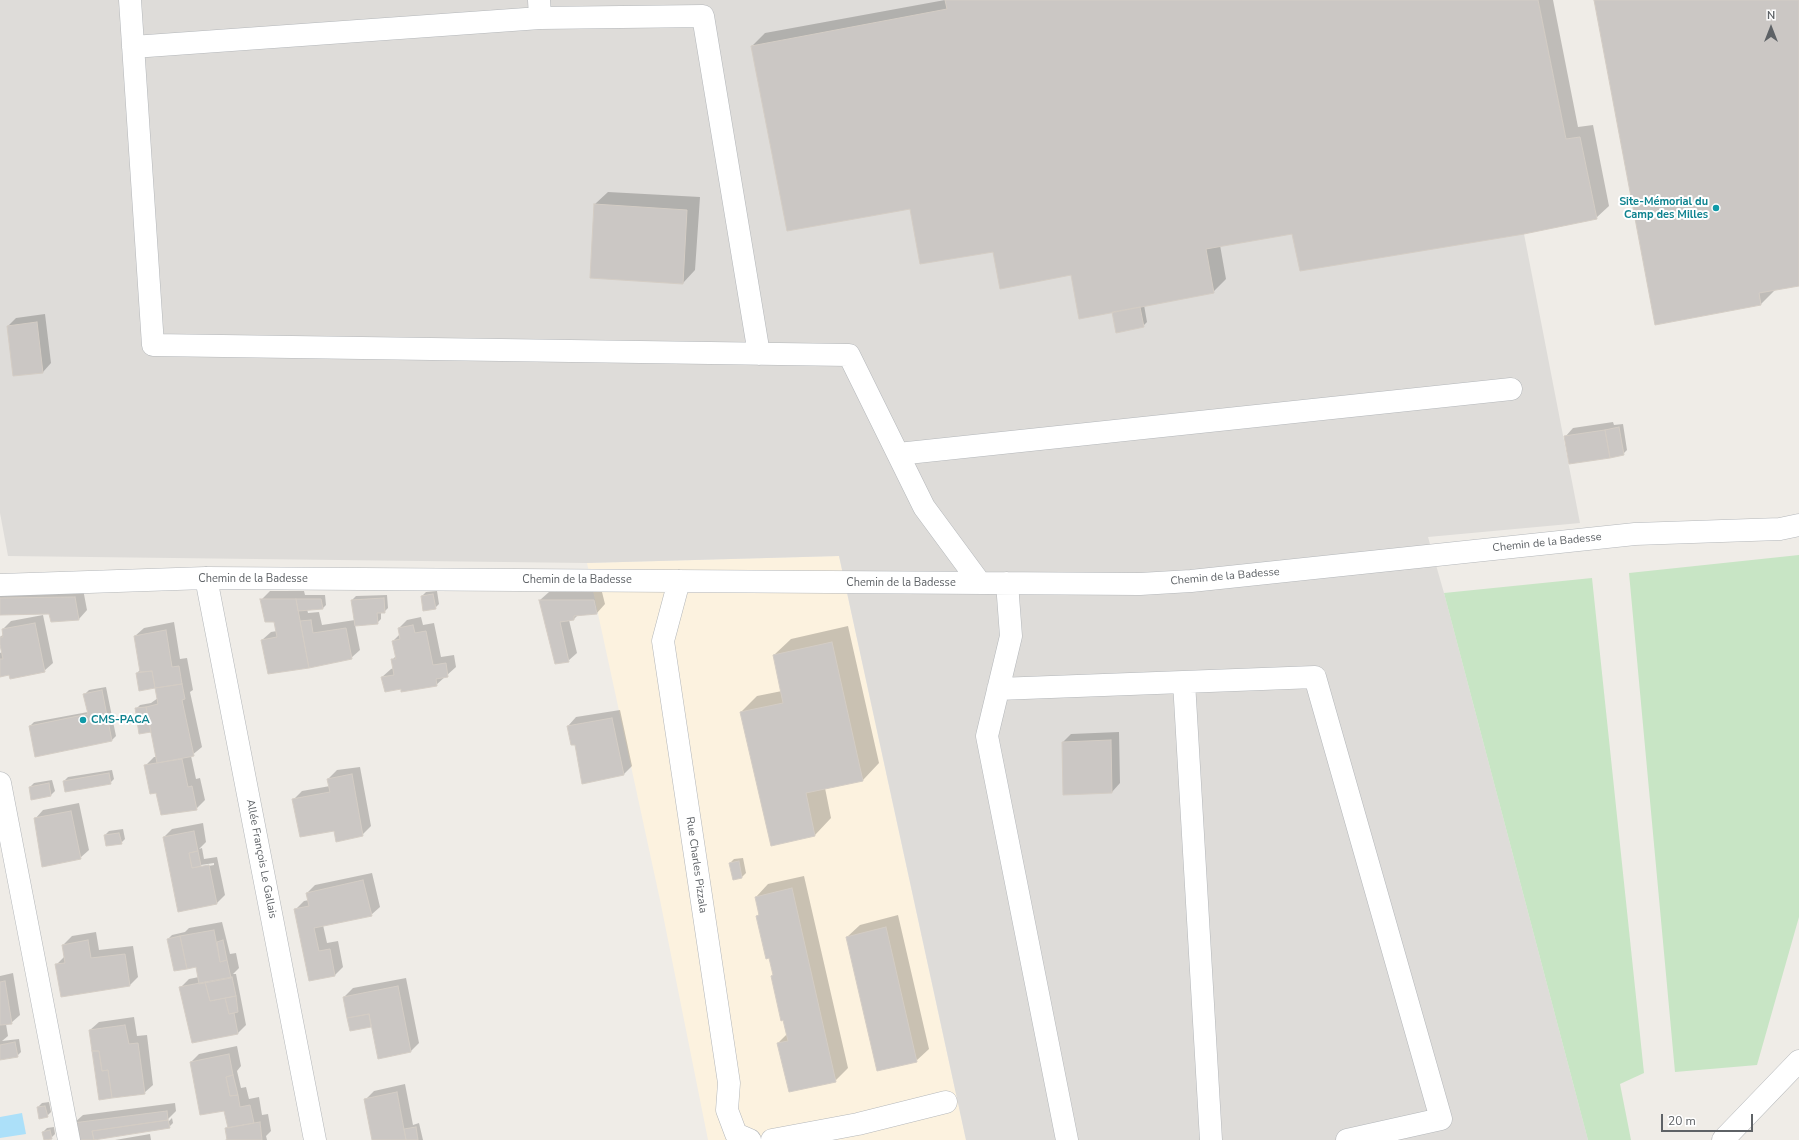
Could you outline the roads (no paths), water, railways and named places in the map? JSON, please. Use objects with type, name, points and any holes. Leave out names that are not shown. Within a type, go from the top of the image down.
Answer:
[{"type":"street","points":[[130,0],[153,345],[849,355],[924,506],[980,583]]},
{"type":"street","points":[[133,47],[540,9],[703,16],[759,354]]},
{"type":"street","points":[[898,454],[1510,389]]},
{"type":"street","name":"Chemin de la Badesse","points":[[0,585],[206,578],[1140,584],[1191,581],[1635,534],[1780,529],[1799,525]]},
{"type":"street","name":"Allée François Le Gallais","points":[[206,578],[315,1140]]},
{"type":"street","name":"Rue Charles Pizzala","points":[[679,581],[663,641],[729,1083],[727,1110],[736,1134],[750,1140]]},
{"type":"street","points":[[1007,583],[1011,636],[987,736],[1067,1140]]},
{"type":"street","points":[[998,689],[1315,677],[1441,1119],[1347,1140]]},
{"type":"street","points":[[1184,682],[1211,1140]]},
{"type":"street","points":[[0,783],[69,1140]]},
{"type":"street","points":[[1723,1140],[1799,1061]]},
{"type":"street","points":[[776,1140],[860,1132],[946,1102]]},
{"type":"water","points":[[22,1113],[26,1134],[0,1138],[0,1117]]},
{"type":"place","name":"Site-Mémorial du Camp des Milles","points":[[1716,208]]},
{"type":"place","name":"CMS-PACA","points":[[83,720]]}]
